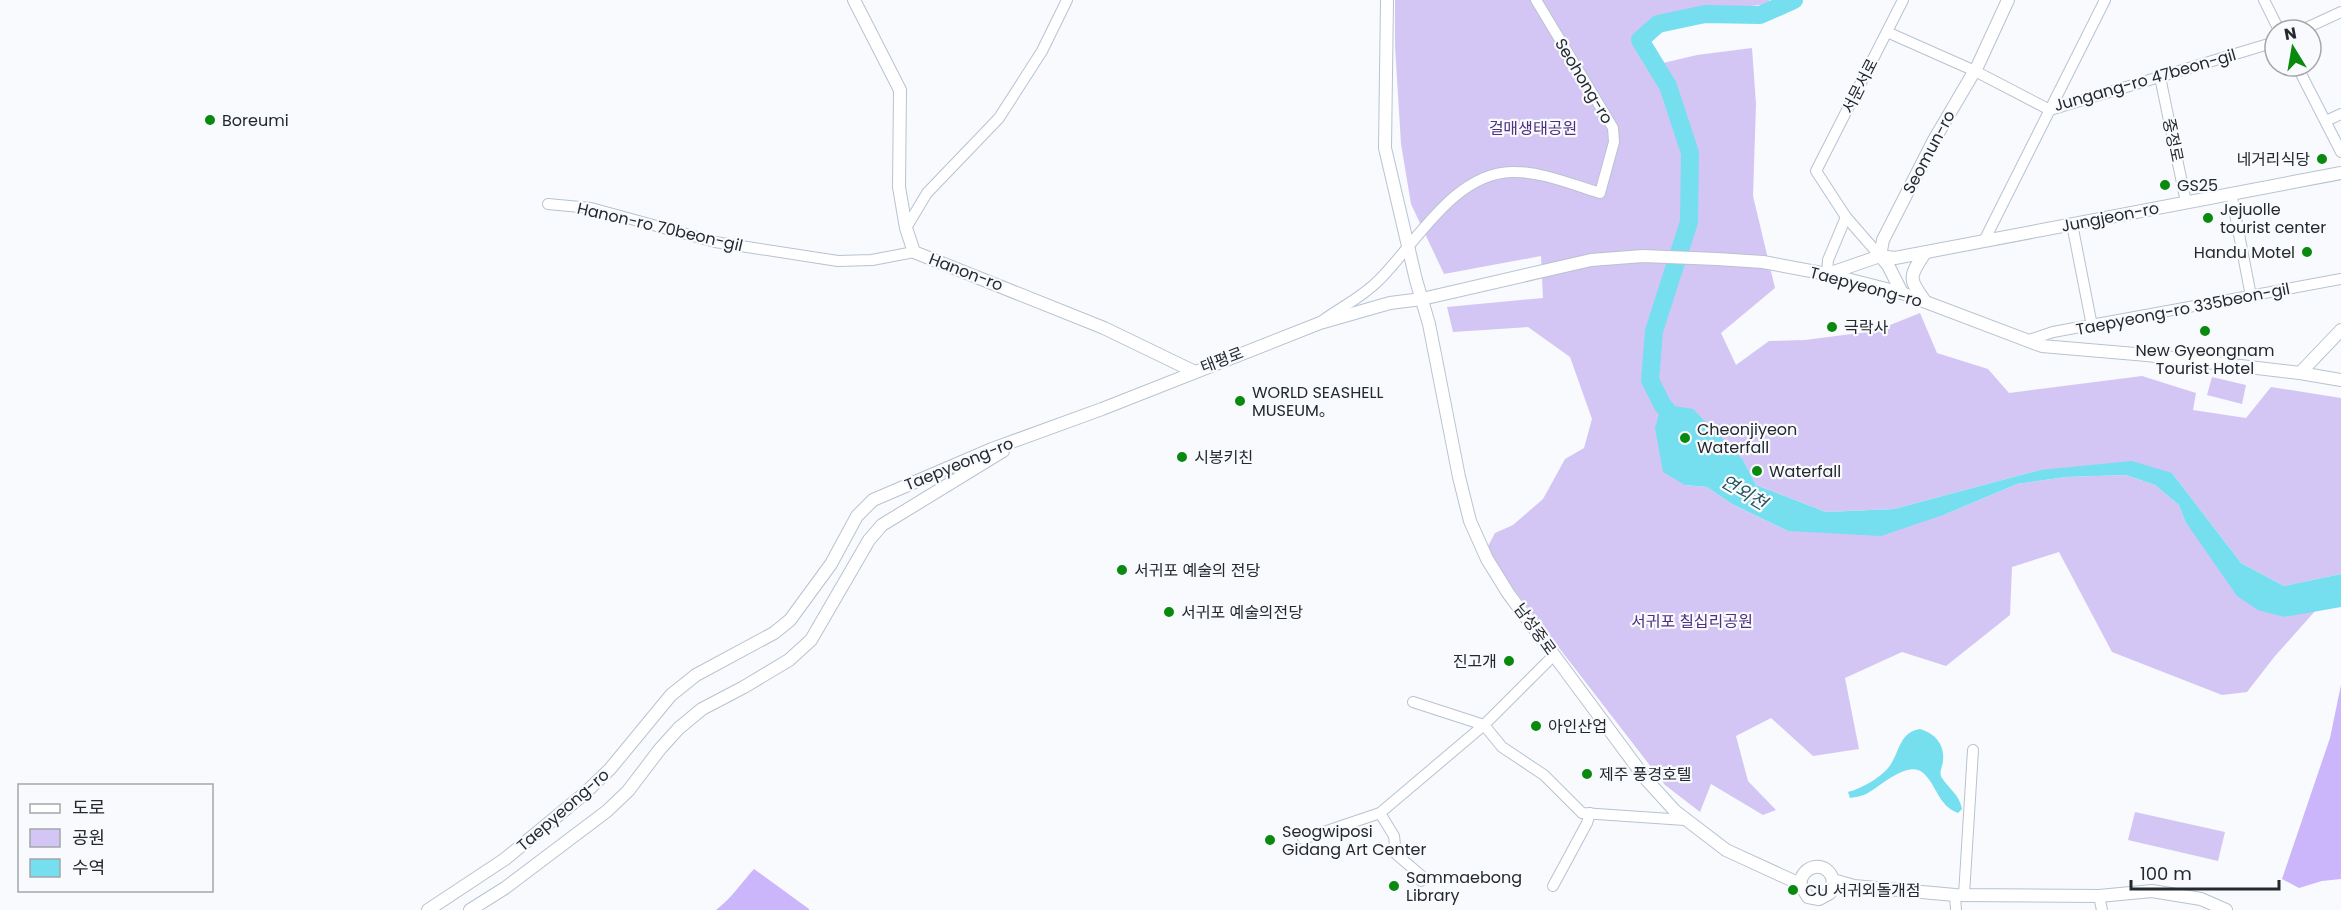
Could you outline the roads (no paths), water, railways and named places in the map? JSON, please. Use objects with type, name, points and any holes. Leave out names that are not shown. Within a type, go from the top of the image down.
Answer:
[{"type":"street","name":"Hanon-ro","points":[[854,0],[900,90],[900,187],[906,228],[914,252],[1104,328],[1193,371]]},
{"type":"street","points":[[906,228],[927,193],[999,118],[1042,51],[1067,0]]},
{"type":"street","points":[[1387,0],[1385,148],[1422,299]]},
{"type":"street","name":"Seohong-ro","points":[[1408,246],[1441,210],[1467,187],[1482,178],[1498,174],[1525,173],[1600,194],[1614,142],[1613,128],[1536,0]]},
{"type":"street","name":"서문서로","points":[[1846,217],[1816,171],[1903,0]]},
{"type":"street","name":"Seomun-ro","points":[[1880,256],[1883,240],[1934,140],[1975,71],[2008,0]]},
{"type":"street","points":[[1984,241],[2105,0]]},
{"type":"street","points":[[2264,0],[2273,18]]},
{"type":"street","points":[[2323,20],[2341,12]]},
{"type":"street","name":"Jungang-ro 47beon-gil","points":[[1887,32],[1975,71],[2050,110],[2263,46]]},
{"type":"street","name":"중정로","points":[[2160,77],[2186,202]]},
{"type":"street","points":[[2303,78],[2341,152]]},
{"type":"street","points":[[2326,121],[2341,114]]},
{"type":"street","name":"Jungjeon-ro","points":[[1880,256],[1895,258],[1925,253],[2341,173]]},
{"type":"street","points":[[2231,194],[2252,296]]},
{"type":"street","name":"Hanon-ro 70beon-gil","points":[[548,204],[591,208],[715,242],[838,261],[872,260],[914,252]]},
{"type":"street","points":[[1880,256],[1827,274],[1828,260],[1846,217],[1888,265],[1902,293]]},
{"type":"street","points":[[2072,224],[2092,326]]},
{"type":"street","points":[[1320,322],[1358,299],[1379,280],[1408,246]]},
{"type":"street","points":[[1925,253],[1915,268],[1912,279],[1913,286],[1926,302]]},
{"type":"street","name":"Taepyeong-ro","points":[[1422,299],[1591,260],[1643,256],[1763,262],[1827,274],[1902,293],[2026,341],[2051,347],[2113,351],[2341,380]]},
{"type":"street","name":"Taepyeong-ro 335beon-gil","points":[[2026,341],[2053,333],[2341,279]]},
{"type":"street","name":"태평로","points":[[1027,437],[1320,322],[1390,303],[1422,299]]},
{"type":"street","name":"남성중로","points":[[1422,299],[1430,324],[1449,432],[1470,521],[1487,559],[1508,593],[1645,778],[1685,820],[1726,850],[1782,874],[1801,880],[1809,868],[1820,866],[1829,871],[1832,885]]},
{"type":"street","points":[[2300,373],[2341,330]]},
{"type":"street","name":"Taepyeong-ro","points":[[428,910],[505,859],[584,794],[610,769],[671,695],[696,675],[774,633],[790,620],[831,564],[856,516],[873,500],[992,448],[1027,437]]},
{"type":"street","name":"Taepyeong-ro","points":[[470,910],[505,888],[607,811],[628,791],[679,728],[702,709],[789,660],[811,640],[869,540],[882,525],[1027,437]]},
{"type":"street","points":[[1303,839],[1380,813],[1484,725],[1554,655]]},
{"type":"street","points":[[1413,702],[1484,725],[1502,747],[1544,775],[1582,813],[1685,820]]},
{"type":"street","points":[[1956,910],[1960,895],[1973,750]]},
{"type":"street","points":[[1380,813],[1394,836],[1396,854],[1424,878],[1421,881]]},
{"type":"street","points":[[1553,886],[1587,823],[1590,813]]},
{"type":"street","points":[[1801,880],[1812,904],[1827,896],[1832,885],[1960,895],[2099,897],[2152,891],[2201,899],[2226,910]]},
{"type":"street","points":[[2099,897],[2102,910]]},
{"type":"water","points":[[1662,404],[1693,409],[1743,460],[1756,485],[1826,512],[1894,509],[2040,470],[2132,461],[2172,473],[2241,563],[2284,586],[2341,574],[2341,607],[2284,617],[2258,610],[2237,596],[2185,521],[2179,505],[2155,485],[2126,475],[2066,477],[2017,484],[1946,514],[1881,536],[1788,531],[1732,504],[1707,487],[1685,485],[1663,472],[1655,428]]},
{"type":"water","points":[[1920,729],[1934,736],[1940,744],[1943,754],[1941,776],[1959,800],[1962,809],[1958,813],[1941,800],[1927,777],[1916,769],[1901,772],[1866,794],[1850,798],[1848,792],[1865,785],[1888,769],[1904,738]]},
{"type":"waterway","name":"연외천","points":[[1676,422],[1662,404],[1650,380],[1654,331],[1689,222],[1690,153],[1668,86],[1640,40],[1658,24],[1705,14],[1760,15],[1794,0]]},
{"type":"place","name":"Boreumi","points":[[210,120]]},
{"type":"place","name":"네거리식당","points":[[2322,159]]},
{"type":"place","name":"GS25","points":[[2165,185]]},
{"type":"place","name":"Jejuolle tourist center","points":[[2208,218]]},
{"type":"place","name":"Handu Motel","points":[[2307,252]]},
{"type":"place","name":"극락사","points":[[1832,327]]},
{"type":"place","name":"New Gyeongnam Tourist Hotel","points":[[2205,331]]},
{"type":"place","name":"WORLD SEASHELL MUSEUM。","points":[[1240,401]]},
{"type":"place","name":"Cheonjiyeon Waterfall","points":[[1685,438]]},
{"type":"place","name":"시봉키친","points":[[1182,457]]},
{"type":"place","name":"Waterfall","points":[[1757,471]]},
{"type":"place","name":"서귀포 예술의 전당","points":[[1122,570]]},
{"type":"place","name":"서귀포 예술의전당","points":[[1169,612]]},
{"type":"place","name":"진고개","points":[[1509,661]]},
{"type":"place","name":"아인산업","points":[[1536,726]]},
{"type":"place","name":"제주 풍경호텔","points":[[1587,774]]},
{"type":"place","name":"Seogwiposi Gidang Art Center","points":[[1270,840]]},
{"type":"place","name":"Sammaebong Library","points":[[1394,886]]},
{"type":"place","name":"CU 서귀외돌개점","points":[[1793,890]]},
{"type":"park label","name":"걸매생태공원","points":[[1533,128]]},
{"type":"park label","name":"서귀포 칠십리공원","points":[[1692,621]]}]
